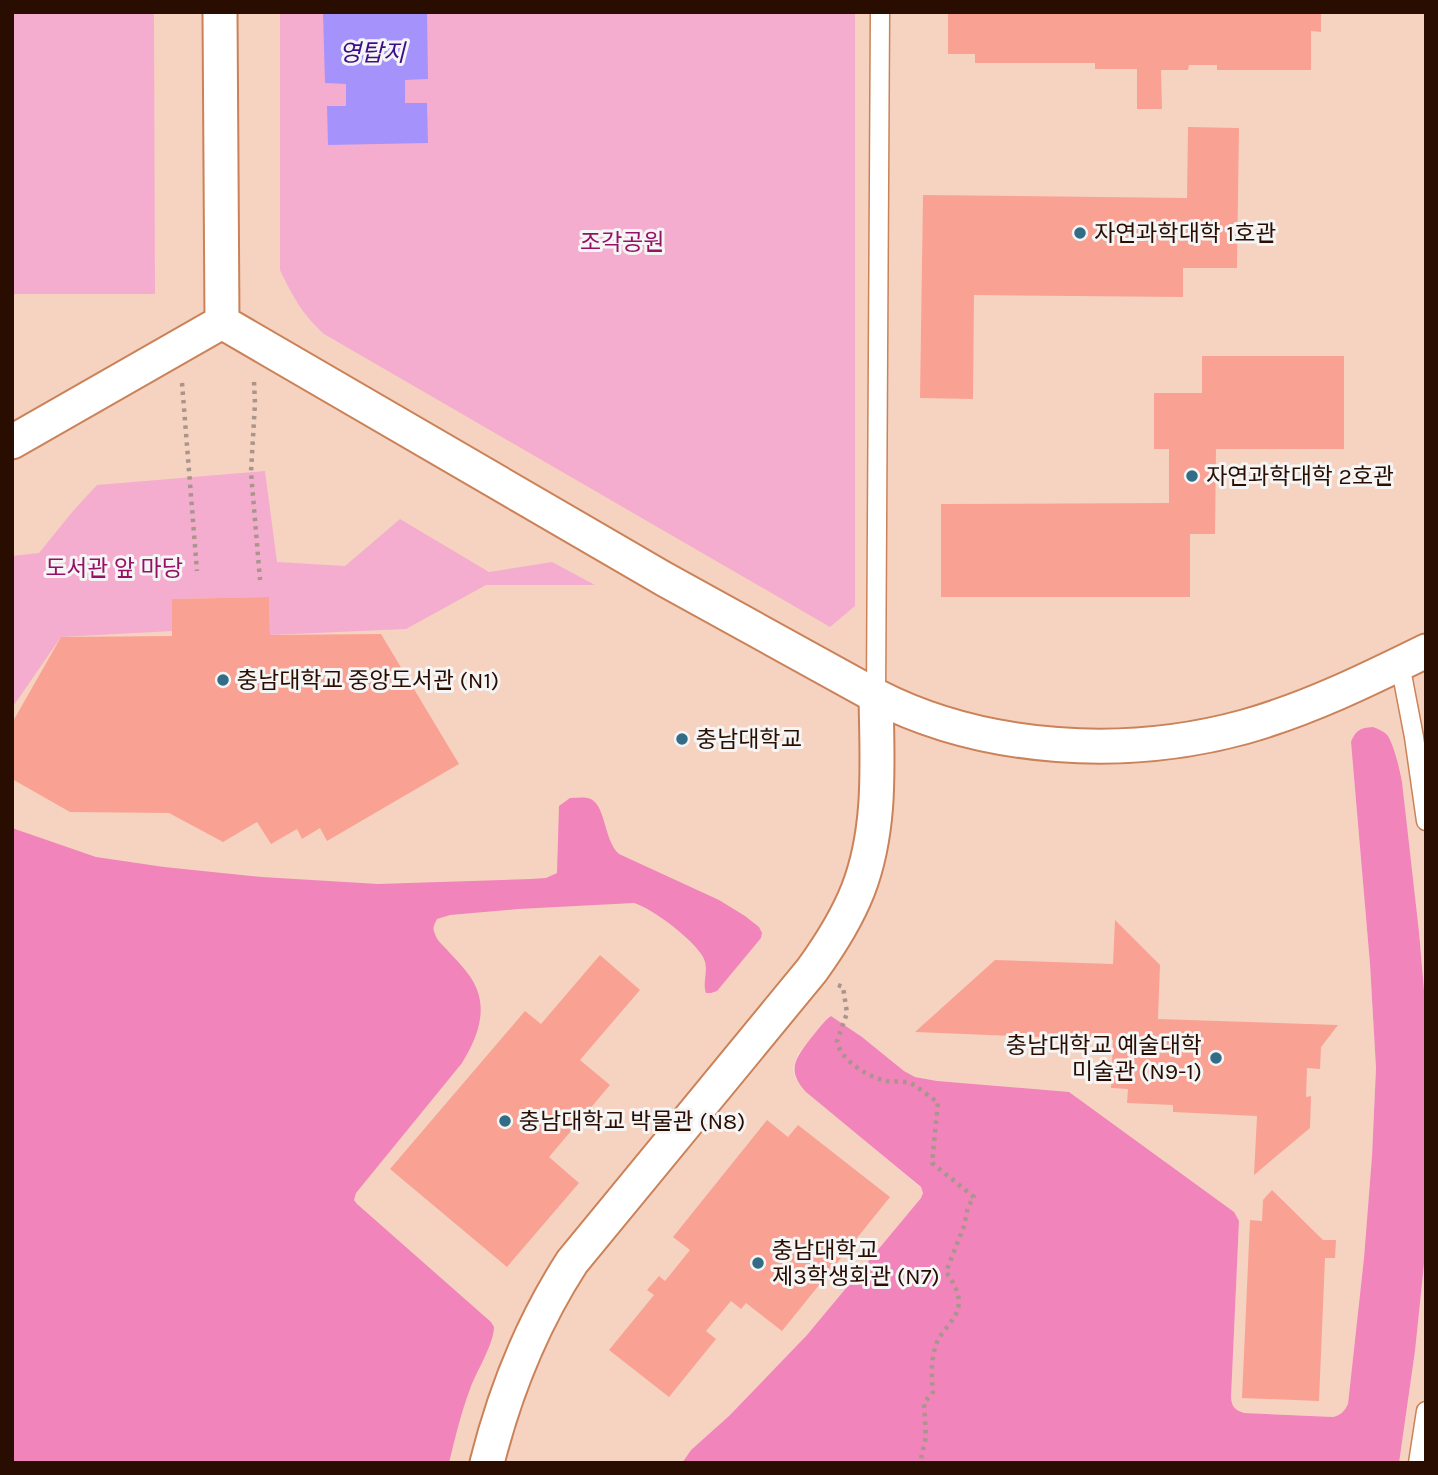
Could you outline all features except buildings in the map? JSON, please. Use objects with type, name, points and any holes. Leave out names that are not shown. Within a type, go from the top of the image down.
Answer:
[{"type":"street","points":[[220,12],[222,322]]},
{"type":"street","points":[[12,442],[222,322]]},
{"type":"street","points":[[222,322],[664,579],[876,696],[933,721],[1002,737],[1069,744],[1153,744],[1186,740],[1247,726],[1321,701],[1413,658]]},
{"type":"street","points":[[487,1463],[498,1418],[516,1370],[541,1314],[572,1262],[812,970],[848,912],[866,862],[876,812],[876,696]]},
{"type":"lane","points":[[876,696],[880,12]]},
{"type":"lane","points":[[1413,658],[1414,737],[1426,821]]},
{"type":"lane","points":[[1418,1463],[1426,1411]]},
{"type":"path","points":[[182,383],[197,570]]},
{"type":"path","points":[[254,383],[251,472],[260,580]]},
{"type":"path","points":[[812,970],[843,988],[847,1013],[837,1041],[845,1059],[884,1080],[910,1083],[938,1102],[932,1163],[974,1197],[968,1207],[964,1226],[946,1272],[953,1281],[960,1304],[956,1315],[938,1339],[934,1351],[931,1366],[933,1392],[924,1403],[926,1437],[920,1463]]},
{"type":"shaded area","name":"충남대학교","points":[[12,12],[1426,12],[1426,1013],[1400,769],[1388,736],[1351,742],[1376,1068],[1364,1258],[1348,1404],[1345,1411],[1333,1417],[1244,1413],[1236,1410],[1232,1404],[1239,1221],[937,1081],[915,1077],[831,1016],[798,1054],[793,1069],[795,1077],[799,1084],[921,1188],[923,1193],[807,1335],[729,1416],[691,1450],[682,1463],[12,1463]]},
{"type":"shaded area","points":[[1373,727],[1388,736],[1402,782],[1426,1013],[1426,1245],[1415,1351],[1399,1463],[682,1463],[691,1450],[729,1416],[807,1335],[923,1193],[921,1187],[806,1092],[796,1077],[795,1065],[801,1052],[831,1016],[915,1077],[1069,1092],[1234,1212],[1239,1221],[1231,1398],[1233,1406],[1244,1413],[1333,1417],[1344,1411],[1348,1404],[1364,1258],[1376,1068],[1351,742],[1359,730]]},
{"type":"shaded area","points":[[570,798],[593,800],[619,854],[719,900],[745,916],[759,927],[762,933],[761,938],[717,991],[706,993],[705,963],[700,952],[673,926],[652,911],[634,903],[518,909],[450,915],[437,919],[434,932],[437,939],[477,989],[481,1014],[477,1031],[462,1063],[356,1193],[354,1200],[494,1327],[488,1350],[467,1398],[449,1463],[12,1463],[12,828],[96,857],[262,877],[378,884],[531,879],[546,878],[557,873],[559,806]]},
{"type":"shaded area","points":[[1426,1245],[1426,1463],[1399,1463],[1415,1351]]},
{"type":"green space","points":[[12,12],[154,12],[155,294],[12,294]]},
{"type":"green space","name":"조각공원","points":[[280,12],[855,12],[855,606],[830,627],[316,327],[299,305],[280,270]]},
{"type":"green space","name":"도서관 앞 마당","points":[[265,471],[277,562],[345,566],[400,519],[489,572],[552,562],[595,585],[486,585],[406,629],[270,635],[269,597],[172,599],[172,631],[61,637],[12,708],[12,556],[39,553],[97,485]]},
{"type":"water","name":"영탑지","points":[[323,12],[427,12],[428,79],[405,80],[405,103],[427,103],[428,143],[328,145],[327,106],[346,106],[346,84],[325,83]]},
{"type":"place","name":"자연과학대학 1호관","points":[[1080,233]]},
{"type":"place","name":"자연과학대학 2호관","points":[[1192,476]]},
{"type":"place","name":"충남대학교 중앙도서관 (N1)","points":[[223,680]]},
{"type":"place","name":"충남대학교","points":[[682,739]]},
{"type":"place","name":"충남대학교 예술대학 미술관 (N9-1)","points":[[1216,1058]]},
{"type":"place","name":"충남대학교 박물관 (N8)","points":[[505,1121]]},
{"type":"place","name":"충남대학교 제3학생회관 (N7)","points":[[758,1263]]}]
